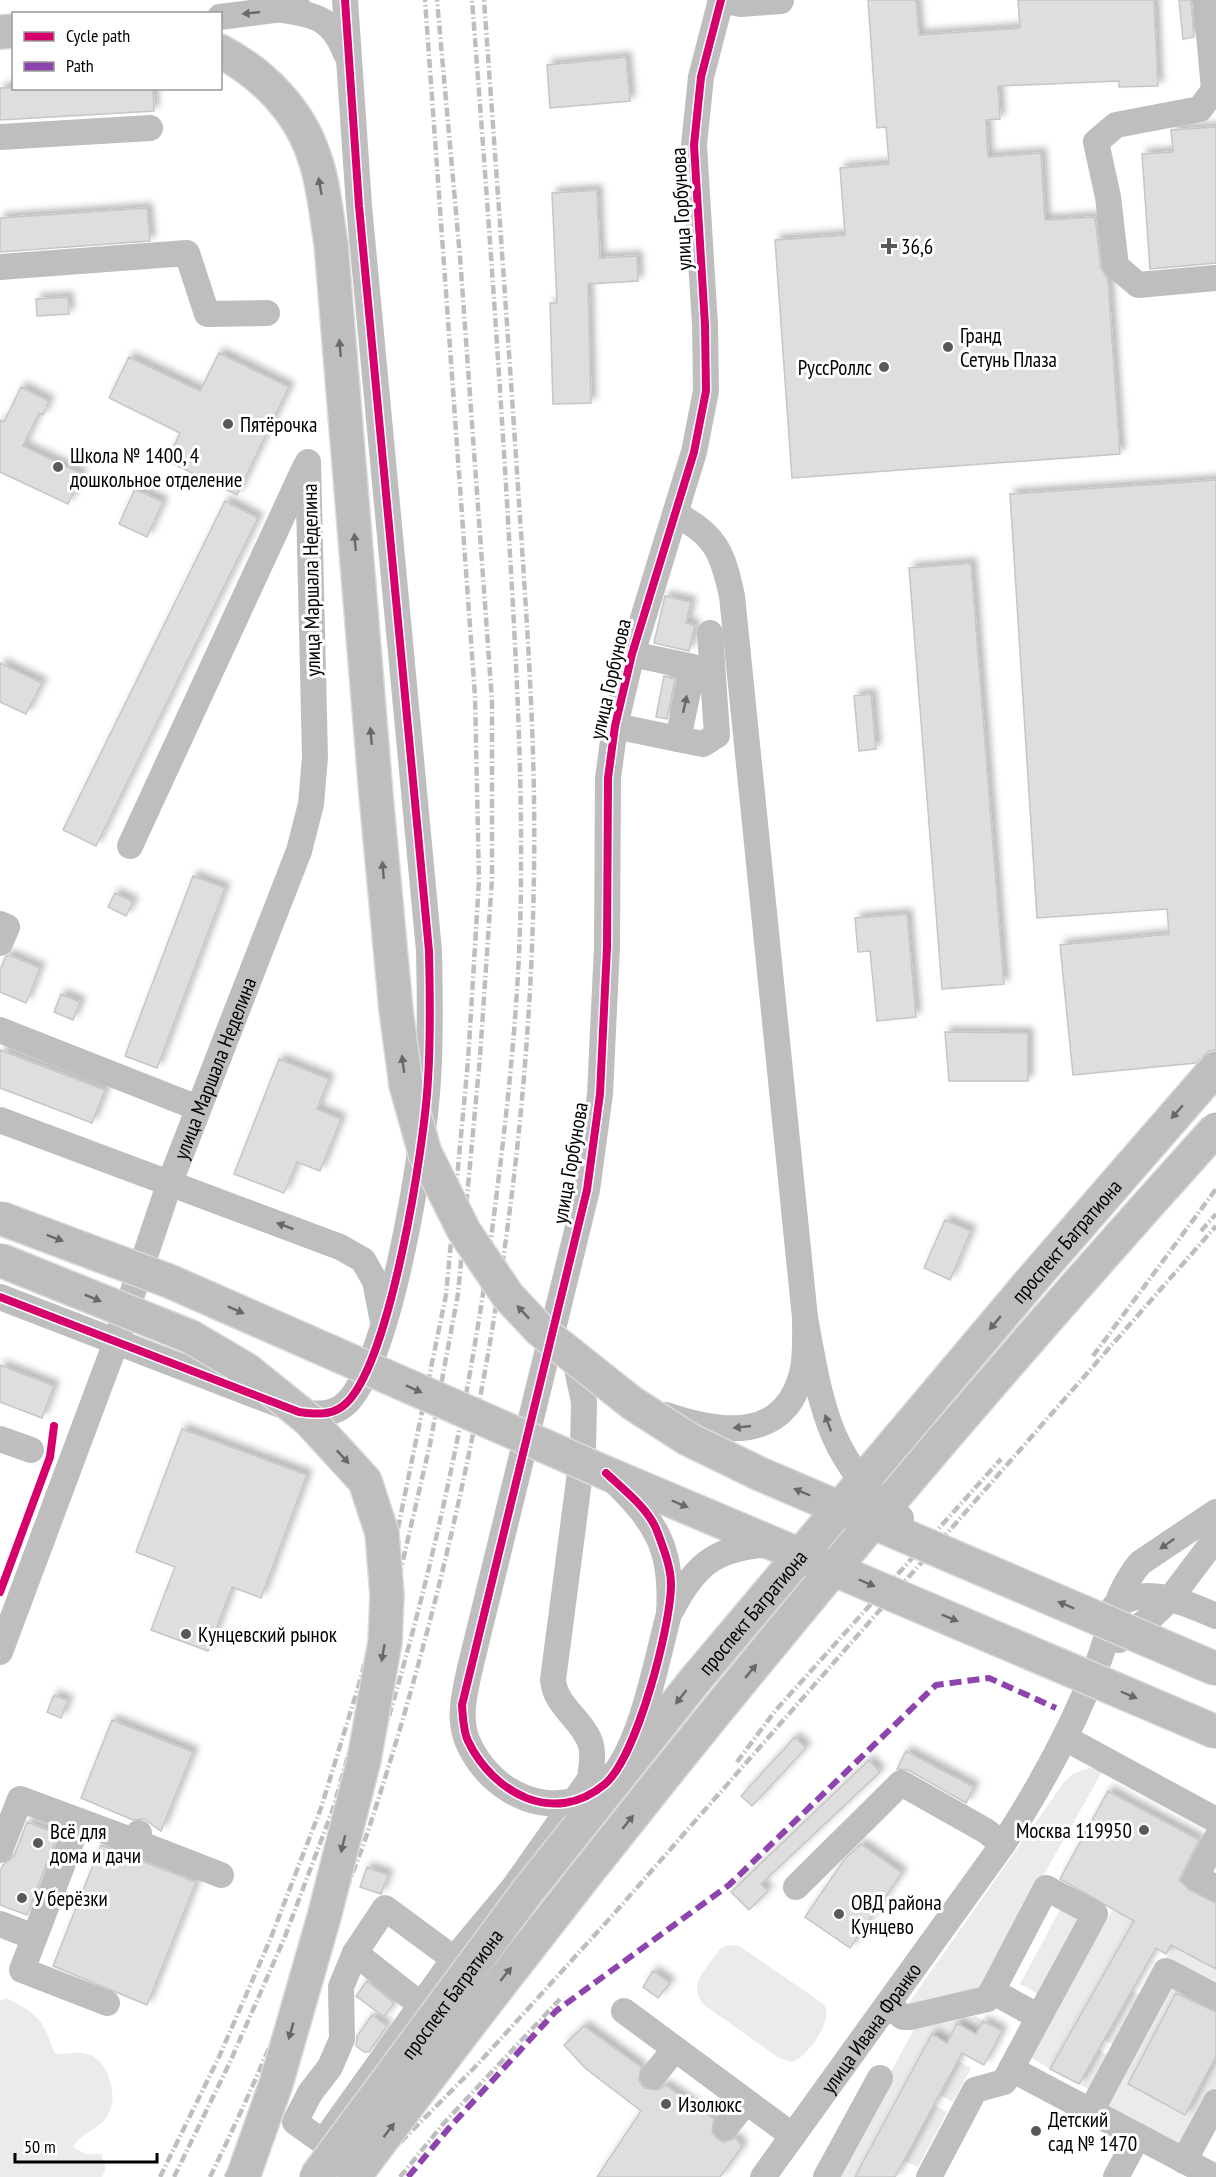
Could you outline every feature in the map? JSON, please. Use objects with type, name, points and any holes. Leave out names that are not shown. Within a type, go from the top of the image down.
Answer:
[{"type":"main road","points":[[222,52],[245,65],[278,93],[303,129],[315,158],[331,243],[376,795],[396,1010],[406,1085],[425,1153],[464,1231],[508,1296],[540,1330],[632,1403],[688,1439],[760,1474],[1216,1670]]},
{"type":"main road","name":"проспект Багратиона","points":[[316,2177],[527,1892],[696,1678],[1040,1271],[1216,1068]]},
{"type":"main road","name":"проспект Багратиона","points":[[354,2177],[490,1995],[730,1695],[1061,1300],[1216,1128]]},
{"type":"main road","points":[[0,1218],[169,1281],[606,1473],[1216,1732]]},
{"type":"main road","points":[[0,1260],[191,1337],[247,1370],[309,1420],[365,1481],[381,1533],[387,1594],[385,1642],[364,1760],[324,1917],[276,2084],[243,2177]]},
{"type":"street","points":[[222,16],[282,10],[311,0]]},
{"type":"street","points":[[0,1297],[299,1412],[321,1415],[342,1408],[357,1392],[369,1368],[382,1331],[405,1238],[428,1082],[431,1014],[429,951],[361,218],[345,0]]},
{"type":"street","points":[[721,0],[741,4],[781,2]]},
{"type":"street","name":"улица Горбунова","points":[[669,1614],[636,1734],[622,1762],[605,1784],[580,1798],[550,1804],[513,1794],[486,1772],[466,1738],[462,1705],[515,1476],[587,1190],[600,1094],[607,947],[608,778],[615,726],[632,654],[694,452],[706,391],[705,325],[694,145],[701,77],[721,0]]},
{"type":"street","points":[[1206,0],[1214,90],[1200,109],[1116,125],[1096,142],[1108,197],[1116,266],[1138,285],[1216,278]]},
{"type":"street","points":[[282,10],[306,14],[331,25],[339,36],[349,63]]},
{"type":"street","points":[[0,138],[150,128]]},
{"type":"street","points":[[0,267],[188,253],[207,314],[267,313]]},
{"type":"street","name":"улица Маршала Неделина","points":[[0,1652],[116,1341],[170,1182],[298,850],[310,804],[315,757],[308,462],[129,846]]},
{"type":"street","points":[[675,514],[697,525],[724,559],[732,596],[805,1318],[821,1404],[834,1439],[848,1464],[882,1503],[927,1537],[991,1573]]},
{"type":"street","points":[[615,726],[703,744],[717,735],[710,633]]},
{"type":"street","points":[[632,654],[693,667],[678,739]]},
{"type":"street","points":[[0,924],[7,927],[0,943]]},
{"type":"street","points":[[0,1030],[198,1108]]},
{"type":"street","points":[[0,1120],[340,1247],[363,1260],[375,1281],[383,1310],[382,1331]]},
{"type":"street","points":[[340,1247],[380,1254],[395,1252],[405,1238]]},
{"type":"street","points":[[632,1403],[704,1427],[738,1428],[764,1424],[782,1411],[796,1392],[804,1367],[805,1318]]},
{"type":"street","points":[[454,1959],[385,1908],[355,1953],[341,1987],[342,2039],[330,2067],[310,2093],[295,2122],[323,2142],[454,1959],[521,1877],[588,1784],[592,1761],[588,1738],[554,1692],[553,1680],[583,1450],[584,1402],[572,1345],[552,1329]]},
{"type":"street","points":[[0,1439],[31,1450]]},
{"type":"street","points":[[606,1473],[636,1503],[656,1528],[671,1582],[669,1614]]},
{"type":"street","name":"улица Ивана Франко","points":[[763,2177],[1004,1844],[1049,1771],[1099,1659],[1114,1607],[1122,1589],[1140,1563],[1216,1512]]},
{"type":"street","name":"улица Ивана Франко","points":[[1099,1659],[1170,1599],[1216,1538]]},
{"type":"street","points":[[669,1614],[684,1586],[705,1563],[720,1553],[741,1546],[774,1544]]},
{"type":"street","points":[[1114,1607],[1137,1595],[1170,1599],[1216,1616]]},
{"type":"street","points":[[1065,1738],[1216,1820]]},
{"type":"street","points":[[796,1887],[901,1783],[986,1831],[1004,1844]]},
{"type":"street","points":[[0,1850],[20,1799],[79,1821],[138,1838],[221,1875]]},
{"type":"street","points":[[79,1821],[22,1970],[107,2003]]},
{"type":"street","points":[[1216,1839],[1196,1877],[1216,1888]]},
{"type":"street","points":[[888,2005],[903,2017],[910,2017],[987,1999],[1046,1888],[1095,1914],[1004,2082],[975,2090],[929,2177]]},
{"type":"street","points":[[0,1924],[34,1937]]},
{"type":"street","points":[[355,1953],[421,2005]]},
{"type":"street","points":[[1091,2111],[1166,1971],[1216,1997]]},
{"type":"street","points":[[992,1991],[1039,2017]]},
{"type":"street","points":[[624,2011],[793,2136]]},
{"type":"street","points":[[653,2076],[675,2049]]},
{"type":"street","points":[[1011,2069],[1215,2177]]},
{"type":"street","points":[[826,2177],[880,2078]]},
{"type":"street","points":[[726,2127],[746,2102]]},
{"type":"street","points":[[1184,2161],[1216,2102]]},
{"type":"street","points":[[1116,2177],[1138,2136]]},
{"type":"shaded area","points":[[1089,1768],[1103,1770],[977,1993],[917,2005],[908,2004],[1064,1782],[1074,1773]]},
{"type":"shaded area","points":[[1062,1906],[1082,1917],[1042,1996],[1020,1984]]},
{"type":"shaded area","points":[[1113,1909],[1134,1921],[1050,2069],[1030,2057]]},
{"type":"shaded area","points":[[738,1945],[825,2005],[826,2019],[819,2035],[797,2060],[791,2062],[779,2058],[704,2005],[699,1998],[697,1990],[701,1976],[720,1949],[725,1946]]},
{"type":"shaded area","points":[[1171,1945],[1216,1969],[1216,1981],[1167,1958],[1166,1954]]},
{"type":"shaded area","points":[[1165,1984],[1179,1988],[1128,2084],[1185,2114],[1216,2057],[1216,2087],[1186,2142],[1174,2145],[1106,2108]]},
{"type":"shaded area","points":[[1132,1991],[1141,1996],[1113,2044],[1104,2040]]},
{"type":"shaded area","points":[[6,1998],[38,2019],[43,2025],[55,2054],[83,2053],[92,2056],[100,2062],[110,2079],[112,2099],[107,2117],[99,2126],[81,2137],[73,2147],[86,2154],[101,2154],[106,2168],[102,2177],[0,2177],[0,2001]]},
{"type":"shaded area","points":[[976,2016],[983,2021],[976,2034],[957,2024],[947,2043],[932,2035],[855,2177],[834,2177],[914,2029]]},
{"type":"shaded area","points":[[1099,2049],[1107,2055],[1090,2090],[1079,2084]]},
{"type":"shaded area","points":[[958,2061],[971,2068],[953,2102],[940,2095]]},
{"type":"shaded area","points":[[934,2105],[947,2112],[918,2167],[904,2161]]},
{"type":"building","name":"Гранд Сетунь Плаза","points":[[868,0],[916,0],[919,35],[1020,28],[1018,0],[1154,0],[1158,86],[1119,87],[1119,81],[998,86],[1000,119],[986,120],[988,157],[1041,153],[1045,220],[1095,217],[1101,268],[1108,279],[1120,454],[792,478],[775,240],[845,235],[840,168],[889,164],[886,127],[877,128]]},
{"type":"building","points":[[1179,0],[1191,0],[1194,37],[1183,39]]},
{"type":"building","points":[[626,57],[630,101],[550,108],[547,65]]},
{"type":"building","points":[[0,88],[12,88],[12,90],[153,90],[154,111],[0,120]]},
{"type":"building","points":[[1216,127],[1216,263],[1150,269],[1142,154],[1173,152],[1171,130]]},
{"type":"building","points":[[597,190],[600,258],[637,256],[638,281],[588,284],[591,403],[553,404],[550,303],[557,303],[552,193]]},
{"type":"building","points":[[147,208],[150,241],[0,252],[0,218]]},
{"type":"building","points":[[68,297],[69,314],[37,316],[36,299]]},
{"type":"building","points":[[219,353],[289,387],[237,495],[167,461],[180,433],[109,398],[129,357],[200,391]]},
{"type":"building","points":[[21,387],[49,401],[43,415],[39,413],[23,446],[82,474],[68,504],[0,472],[0,420],[4,422]]},
{"type":"building","points":[[1216,480],[1216,1050],[1209,1051],[1196,1063],[1073,1075],[1060,945],[1169,934],[1167,909],[1037,918],[1010,494]]},
{"type":"building","points":[[135,489],[163,502],[147,537],[119,524]]},
{"type":"building","points":[[225,501],[258,518],[96,846],[63,830]]},
{"type":"building","points":[[971,563],[1004,984],[942,989],[909,568]]},
{"type":"building","points":[[665,596],[691,602],[686,623],[695,625],[689,651],[654,643]]},
{"type":"building","points":[[0,663],[42,683],[26,714],[0,702]]},
{"type":"building","points":[[664,676],[675,679],[667,719],[656,717]]},
{"type":"building","points":[[871,694],[876,749],[859,751],[854,696]]},
{"type":"building","points":[[193,876],[225,888],[157,1068],[125,1056]]},
{"type":"building","points":[[115,893],[133,902],[126,916],[108,907]]},
{"type":"building","points":[[907,914],[916,1017],[877,1021],[870,951],[858,952],[855,918]]},
{"type":"building","points":[[9,955],[40,968],[26,1003],[0,992],[0,970],[6,956]]},
{"type":"building","points":[[61,994],[80,1002],[73,1020],[54,1012]]},
{"type":"building","points":[[945,1032],[1028,1033],[1028,1081],[949,1081]]},
{"type":"building","points":[[0,1050],[105,1090],[92,1123],[0,1088]]},
{"type":"building","points":[[279,1059],[329,1079],[317,1109],[341,1119],[320,1171],[297,1162],[284,1193],[234,1174]]},
{"type":"building","points":[[945,1220],[971,1231],[950,1280],[924,1268]]},
{"type":"building","points":[[0,1365],[54,1386],[42,1418],[0,1402]]},
{"type":"building","points":[[182,1429],[307,1475],[261,1598],[232,1587],[208,1651],[151,1630],[175,1567],[136,1552]]},
{"type":"building","points":[[54,1695],[68,1701],[61,1718],[47,1712]]},
{"type":"building","points":[[112,1720],[193,1752],[161,1831],[144,1819],[133,1820],[81,1798]]},
{"type":"building","points":[[795,1737],[806,1748],[752,1806],[741,1796]]},
{"type":"building","points":[[906,1751],[974,1787],[966,1803],[908,1770],[897,1769]]},
{"type":"building","points":[[869,1760],[880,1772],[761,1884],[768,1891],[749,1910],[731,1892]]},
{"type":"building","points":[[1108,1791],[1199,1840],[1179,1880],[1189,1890],[1216,1903],[1216,1969],[1171,1945],[1166,1954],[1156,1948],[1079,2084],[1050,2069],[1134,1921],[1060,1879]]},
{"type":"building","points":[[27,1822],[58,1834],[27,1915],[0,1905],[0,1871],[3,1865],[14,1856]]},
{"type":"building","points":[[861,1844],[902,1873],[850,1948],[805,1917],[844,1860]]},
{"type":"building","points":[[101,1845],[196,1882],[147,2005],[53,1966]]},
{"type":"building","points":[[367,1867],[388,1875],[381,1894],[360,1887]]},
{"type":"building","points":[[653,1971],[670,1983],[658,1998],[643,1987]]},
{"type":"building","points":[[367,1981],[394,2003],[384,2017],[356,1996]]},
{"type":"building","points":[[1176,1993],[1216,2012],[1216,2056],[1185,2115],[1128,2084]]},
{"type":"building","points":[[372,2015],[387,2026],[369,2052],[364,2052],[356,2046],[357,2036]]},
{"type":"building","points":[[983,2021],[1002,2031],[984,2065],[962,2053],[895,2177],[855,2177],[932,2034],[947,2043],[957,2023],[976,2034]]},
{"type":"building","points":[[584,2026],[641,2067],[639,2081],[644,2088],[658,2090],[665,2085],[714,2119],[712,2132],[717,2139],[724,2142],[736,2138],[742,2147],[720,2177],[597,2177],[641,2111],[585,2068],[564,2045]]},
{"type":"railway","points":[[160,2177],[219,2057],[270,1940],[321,1808],[360,1681],[390,1567],[446,1295],[468,1061],[479,880],[475,696],[425,0]]},
{"type":"railway","points":[[174,2177],[230,2062],[284,1939],[333,1809],[401,1569],[430,1444],[458,1294],[480,1057],[492,879],[492,701],[460,257],[437,0]]},
{"type":"railway","points":[[210,2177],[265,2058],[314,1938],[358,1816],[396,1692],[429,1567],[457,1440],[480,1312],[503,1144],[519,949],[521,871],[519,733],[491,251],[472,0]]},
{"type":"railway","points":[[226,2177],[283,2050],[335,1920],[366,1837],[406,1709],[465,1474],[488,1354],[507,1233],[521,1112],[530,991],[534,778],[525,594],[484,0]]},
{"type":"railway","points":[[1093,1356],[1216,1189]]},
{"type":"railway","points":[[1201,1231],[1216,1214]]},
{"type":"railway","points":[[366,2177],[476,2066],[612,1916],[1216,1226]]},
{"type":"railway","points":[[737,1762],[775,1711],[1001,1459]]},
{"type":"railway","points":[[400,2177],[444,2123],[560,1999]]},
{"type":"marked path","points":[[408,2177],[449,2128],[556,2011],[729,1885],[936,1685],[989,1678],[1056,1708]]},
{"type":"cycle path","points":[[0,1297],[299,1412],[316,1414],[327,1413],[343,1406],[360,1384],[376,1349],[390,1303],[412,1201],[425,1110],[430,1047],[429,951],[359,206],[345,0]]},
{"type":"cycle path","points":[[606,1473],[642,1507],[657,1531],[671,1577],[665,1629],[659,1658],[640,1719],[617,1769],[605,1784],[585,1797],[566,1803],[546,1803],[527,1798],[509,1789],[479,1760],[466,1737],[462,1705],[587,1190],[600,1094],[607,947],[608,778],[615,726],[632,654],[694,452],[706,391],[705,325],[694,145],[701,77],[721,0]]},
{"type":"cycle path","points":[[0,1592],[50,1457],[54,1426]]},
{"type":"place","name":"36,6","points":[[889,246]]},
{"type":"place","name":"Гранд Сетунь Плаза","points":[[948,347]]},
{"type":"place","name":"РуссРоллс","points":[[884,367]]},
{"type":"place","name":"Пятёрочка","points":[[228,424]]},
{"type":"place","name":"Школа № 1400, 4 дошкольное отделение","points":[[58,467]]},
{"type":"place","name":"Кунцевский рынок","points":[[186,1634]]},
{"type":"place","name":"Москва 119950","points":[[1144,1830]]},
{"type":"place","name":"Всё для дома и дачи","points":[[38,1843]]},
{"type":"place","name":"У берёзки","points":[[22,1898]]},
{"type":"place","name":"ОВД района Кунцево","points":[[839,1914]]},
{"type":"place","name":"Изолюкс","points":[[666,2104]]},
{"type":"place","name":"Детский сад № 1470","points":[[1036,2131]]}]
